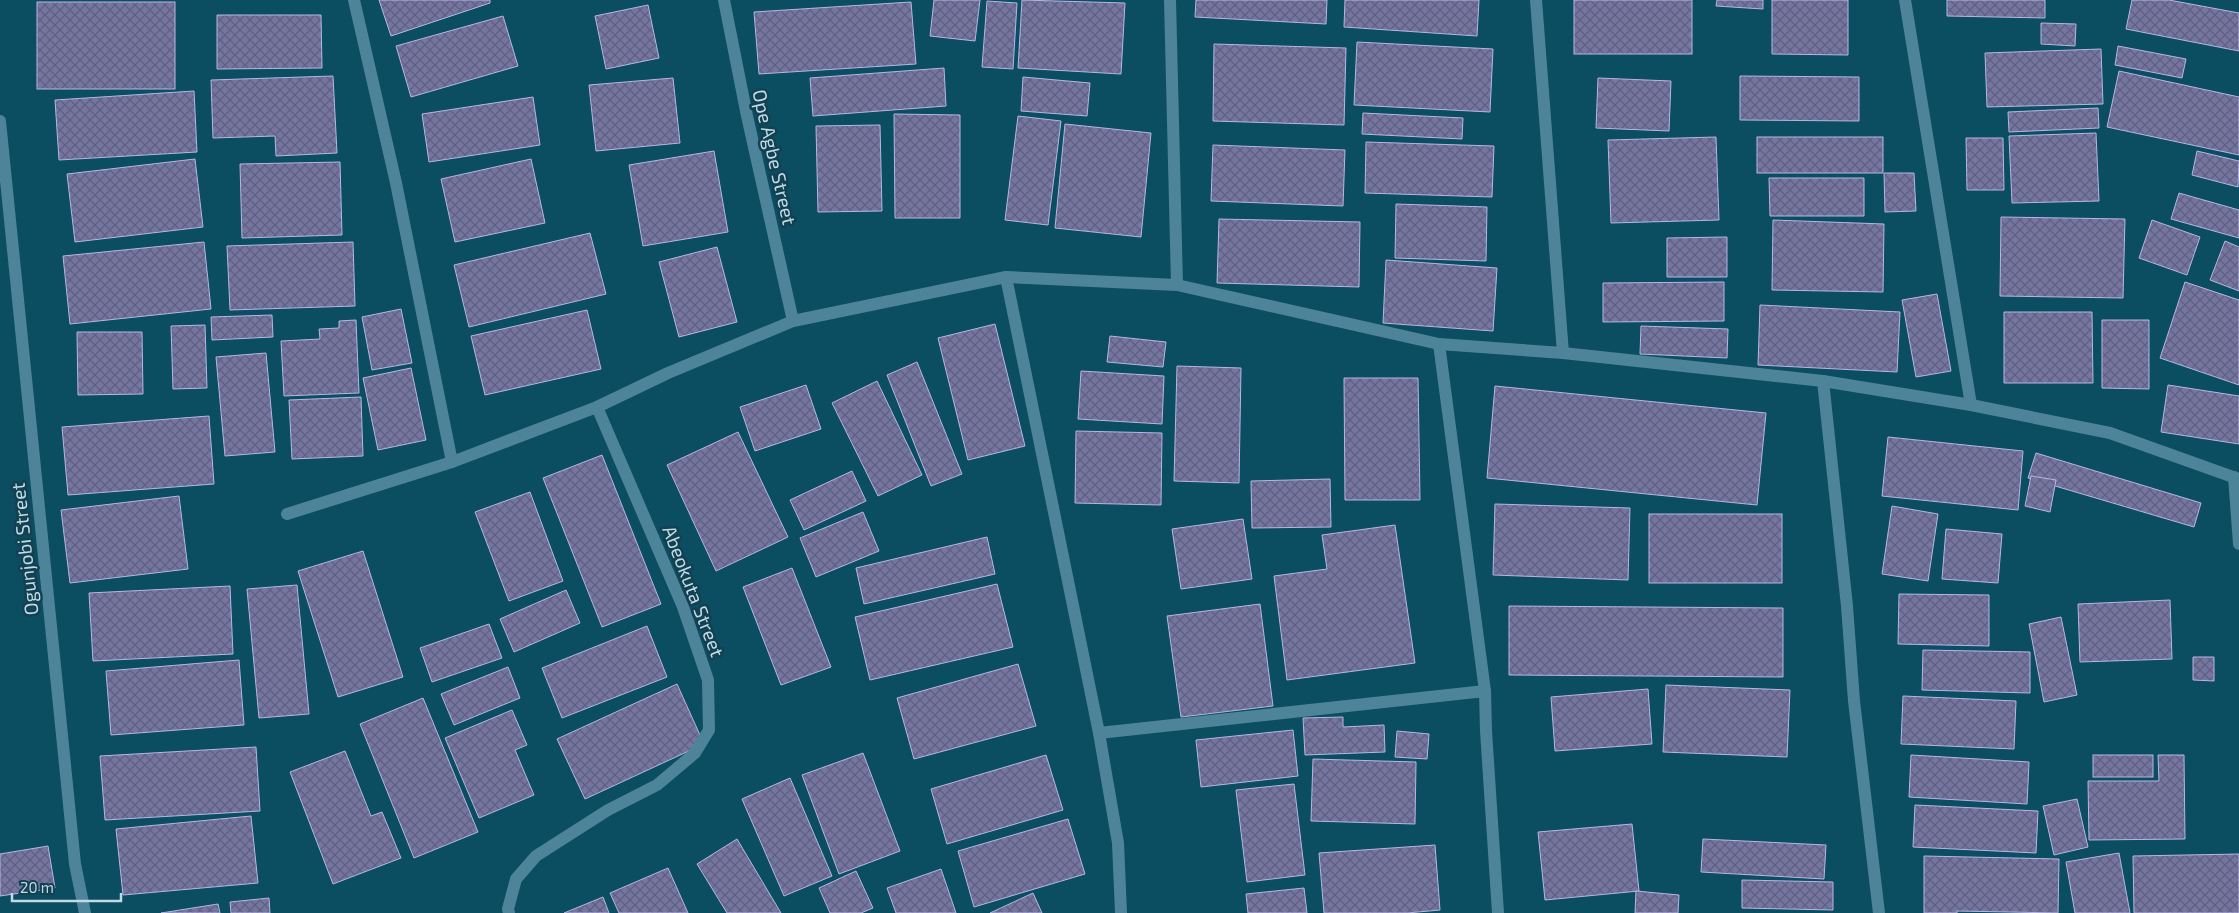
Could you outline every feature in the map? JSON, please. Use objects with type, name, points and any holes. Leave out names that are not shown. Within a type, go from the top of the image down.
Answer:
[{"type":"street","points":[[354,0],[396,183],[452,462]]},
{"type":"street","name":"Ope Agbe Street","points":[[724,0],[747,116],[793,321]]},
{"type":"street","points":[[1170,0],[1177,284]]},
{"type":"street","points":[[1536,0],[1563,354]]},
{"type":"street","points":[[1905,0],[1971,405]]},
{"type":"street","name":"Ogunjobi Street","points":[[0,121],[75,864],[85,913]]},
{"type":"street","points":[[287,514],[452,462],[598,407],[668,373],[793,321],[1006,277],[1177,284],[1439,344],[1563,354],[1823,381],[1971,405],[2110,433],[2237,478],[2239,544]]},
{"type":"street","points":[[1006,277],[1100,733],[1118,843],[1121,913]]},
{"type":"street","points":[[1439,344],[1485,691],[1498,913]]},
{"type":"street","points":[[1823,381],[1847,606],[1854,701],[1879,913]]},
{"type":"street","name":"Abeokuta Street","points":[[509,913],[508,909],[516,879],[536,856],[608,810],[657,786],[695,753],[709,730],[708,680],[683,608],[598,407]]},
{"type":"street","points":[[1100,733],[1485,691]]},
{"type":"building","points":[[379,0],[490,0],[490,3],[391,36]]},
{"type":"building","points":[[934,0],[980,0],[975,41],[930,36]]},
{"type":"building","points":[[1022,0],[1125,3],[1121,74],[1018,68]]},
{"type":"building","points":[[1196,0],[1327,0],[1326,24],[1195,17]]},
{"type":"building","points":[[1345,0],[1479,0],[1477,36],[1344,27]]},
{"type":"building","points":[[1574,0],[1692,0],[1692,54],[1574,54]]},
{"type":"building","points":[[1717,0],[1763,0],[1763,9],[1716,6]]},
{"type":"building","points":[[1772,0],[1848,0],[1848,55],[1772,54]]},
{"type":"building","points":[[1947,0],[2045,0],[2045,18],[1947,16]]},
{"type":"building","points":[[2132,0],[2169,0],[2239,13],[2239,51],[2126,29]]},
{"type":"building","points":[[987,1],[1017,3],[1013,69],[982,67]]},
{"type":"building","points":[[37,2],[175,2],[175,89],[37,89]]},
{"type":"building","points":[[911,2],[916,64],[759,74],[754,12]]},
{"type":"building","points":[[648,5],[659,58],[606,69],[595,16]]},
{"type":"building","points":[[217,15],[321,15],[322,68],[217,69]]},
{"type":"building","points":[[503,16],[518,66],[411,97],[396,46]]},
{"type":"building","points":[[2041,23],[2076,24],[2075,46],[2041,44]]},
{"type":"building","points":[[1357,42],[1493,49],[1490,112],[1354,105]]},
{"type":"building","points":[[1214,44],[1346,48],[1344,125],[1213,121]]},
{"type":"building","points":[[2118,46],[2186,59],[2182,78],[2115,65]]},
{"type":"building","points":[[2101,49],[2103,104],[1987,107],[1985,53]]},
{"type":"building","points":[[944,68],[946,106],[813,116],[810,78]]},
{"type":"building","points":[[2119,71],[2239,97],[2239,155],[2107,127]]},
{"type":"building","points":[[333,76],[337,153],[276,156],[275,136],[213,138],[211,80]]},
{"type":"building","points":[[1740,76],[1859,77],[1859,121],[1740,120]]},
{"type":"building","points":[[1023,77],[1090,83],[1087,116],[1021,111]]},
{"type":"building","points":[[673,78],[680,143],[596,151],[589,85]]},
{"type":"building","points":[[1598,78],[1671,81],[1669,131],[1596,128]]},
{"type":"building","points":[[194,91],[197,152],[59,160],[55,100]]},
{"type":"building","points":[[533,97],[540,145],[429,162],[422,114]]},
{"type":"building","points":[[2098,108],[2099,128],[2009,132],[2008,112]]},
{"type":"building","points":[[1363,113],[1463,118],[1462,139],[1362,134]]},
{"type":"building","points":[[894,114],[960,115],[960,218],[895,218]]},
{"type":"building","points":[[1018,116],[1061,121],[1048,225],[1005,220]]},
{"type":"building","points":[[1065,124],[1151,133],[1141,237],[1055,228]]},
{"type":"building","points":[[880,125],[882,211],[818,212],[816,126]]},
{"type":"building","points":[[2096,133],[2099,201],[2012,203],[2009,136]]},
{"type":"building","points":[[1716,137],[1719,220],[1611,223],[1608,140]]},
{"type":"building","points":[[1757,137],[1883,137],[1883,173],[1757,173]]},
{"type":"building","points":[[1966,138],[2003,138],[2004,190],[1967,190]]},
{"type":"building","points":[[1366,142],[1494,146],[1492,197],[1365,193]]},
{"type":"building","points":[[1213,145],[1345,150],[1343,206],[1211,201]]},
{"type":"building","points":[[714,151],[728,232],[643,246],[629,165]]},
{"type":"building","points":[[2197,151],[2239,161],[2238,187],[2192,175]]},
{"type":"building","points":[[195,159],[203,227],[75,242],[67,174]]},
{"type":"building","points":[[531,159],[545,223],[455,242],[441,179]]},
{"type":"building","points":[[340,162],[342,235],[242,238],[240,164]]},
{"type":"building","points":[[1884,173],[1914,173],[1916,211],[1885,212]]},
{"type":"building","points":[[1769,178],[1864,178],[1864,216],[1770,216]]},
{"type":"building","points":[[2179,193],[2239,210],[2239,238],[2171,219]]},
{"type":"building","points":[[1396,204],[1487,207],[1486,261],[1395,258]]},
{"type":"building","points":[[2001,217],[2125,219],[2123,298],[2000,296]]},
{"type":"building","points":[[1219,219],[1360,222],[1359,287],[1217,283]]},
{"type":"building","points":[[1773,220],[1884,224],[1883,292],[1772,290]]},
{"type":"building","points":[[2152,220],[2200,237],[2187,275],[2139,258]]},
{"type":"building","points":[[590,233],[606,294],[469,327],[454,265]]},
{"type":"building","points":[[1727,237],[1727,277],[1667,277],[1667,238]]},
{"type":"building","points":[[2225,241],[2239,247],[2239,291],[2210,280]]},
{"type":"building","points":[[204,242],[211,309],[70,324],[63,256]]},
{"type":"building","points":[[353,242],[355,306],[230,310],[227,246]]},
{"type":"building","points":[[717,247],[737,322],[679,337],[659,262]]},
{"type":"building","points":[[1386,260],[1497,268],[1493,331],[1383,323]]},
{"type":"building","points":[[1724,282],[1724,321],[1603,322],[1603,283]]},
{"type":"building","points":[[2185,282],[2239,300],[2239,385],[2160,358]]},
{"type":"building","points":[[1937,294],[1951,371],[1916,377],[1902,300]]},
{"type":"building","points":[[1760,305],[1900,312],[1897,372],[1758,365]]},
{"type":"building","points":[[401,309],[412,363],[372,370],[362,317]]},
{"type":"building","points":[[587,310],[601,369],[485,395],[471,336]]},
{"type":"building","points":[[2004,312],[2092,312],[2093,383],[2004,383]]},
{"type":"building","points":[[272,315],[273,337],[212,340],[211,317]]},
{"type":"building","points":[[356,320],[359,393],[284,396],[281,341],[320,339],[319,329],[339,328],[339,321]]},
{"type":"building","points":[[2102,320],[2149,320],[2149,389],[2102,388]]},
{"type":"building","points":[[995,324],[1025,446],[968,460],[938,338]]},
{"type":"building","points":[[205,325],[207,388],[173,389],[171,326]]},
{"type":"building","points":[[1641,326],[1728,329],[1727,358],[1640,354]]},
{"type":"building","points":[[77,332],[142,332],[143,394],[78,395]]},
{"type":"building","points":[[1110,336],[1166,342],[1163,367],[1107,362]]},
{"type":"building","points":[[266,353],[275,452],[225,456],[216,357]]},
{"type":"building","points":[[917,362],[962,474],[931,486],[887,375]]},
{"type":"building","points":[[1177,366],[1241,368],[1239,483],[1174,481]]},
{"type":"building","points":[[411,368],[426,440],[378,450],[363,378]]},
{"type":"building","points":[[1081,371],[1164,376],[1162,424],[1078,419]]},
{"type":"building","points":[[1344,378],[1418,378],[1420,500],[1345,500]]},
{"type":"building","points":[[877,381],[922,475],[878,496],[832,403]]},
{"type":"building","points":[[806,385],[821,429],[755,451],[740,407]]},
{"type":"building","points":[[2168,385],[2239,396],[2239,444],[2161,432]]},
{"type":"building","points":[[1495,386],[1766,413],[1757,505],[1487,478]]},
{"type":"building","points":[[361,397],[363,456],[292,459],[289,400]]},
{"type":"building","points":[[209,416],[214,484],[68,495],[62,427]]},
{"type":"building","points":[[1076,431],[1162,433],[1161,505],[1075,503]]},
{"type":"building","points":[[738,432],[788,537],[716,571],[667,465]]},
{"type":"building","points":[[1888,437],[2023,451],[2018,510],[1882,496]]},
{"type":"building","points":[[2036,453],[2201,503],[2194,527],[2028,478]]},
{"type":"building","points":[[602,455],[661,604],[602,627],[543,478]]},
{"type":"building","points":[[852,471],[866,501],[804,530],[790,500]]},
{"type":"building","points":[[2031,476],[2056,480],[2050,512],[2025,506]]},
{"type":"building","points":[[1330,479],[1331,527],[1252,528],[1251,481]]},
{"type":"building","points":[[530,492],[563,581],[509,601],[475,512]]},
{"type":"building","points":[[179,496],[188,569],[70,583],[61,510]]},
{"type":"building","points":[[1495,504],[1630,508],[1628,580],[1493,575]]},
{"type":"building","points":[[1892,506],[1938,514],[1928,581],[1882,574]]},
{"type":"building","points":[[863,512],[879,551],[816,577],[800,538]]},
{"type":"building","points":[[1649,514],[1782,514],[1782,583],[1649,583]]},
{"type":"building","points":[[1243,519],[1252,579],[1181,589],[1172,529]]},
{"type":"building","points":[[1395,525],[1415,663],[1287,680],[1274,576],[1327,569],[1322,535]]},
{"type":"building","points":[[1946,529],[2002,534],[1998,583],[1942,579]]},
{"type":"building","points":[[987,537],[995,574],[864,604],[856,568]]},
{"type":"building","points":[[363,551],[403,677],[338,697],[298,571]]},
{"type":"building","points":[[792,568],[831,667],[781,685],[743,587]]},
{"type":"building","points":[[997,584],[1013,647],[870,680],[855,617]]},
{"type":"building","points":[[297,585],[309,714],[259,718],[247,589]]},
{"type":"building","points":[[230,586],[233,654],[93,661],[89,593]]},
{"type":"building","points":[[566,590],[580,623],[514,652],[500,619]]},
{"type":"building","points":[[1899,594],[1989,595],[1989,646],[1898,644]]},
{"type":"building","points":[[2170,600],[2172,659],[2080,662],[2078,604]]},
{"type":"building","points":[[1260,604],[1273,706],[1181,717],[1167,616]]},
{"type":"building","points":[[1509,606],[1783,608],[1783,677],[1509,675]]},
{"type":"building","points":[[2061,617],[2077,695],[2044,702],[2029,624]]},
{"type":"building","points":[[489,624],[502,658],[432,682],[420,648]]},
{"type":"building","points":[[647,626],[667,677],[562,718],[542,668]]},
{"type":"building","points":[[1923,650],[2030,652],[2030,693],[1922,690]]},
{"type":"building","points":[[2193,657],[2214,657],[2214,681],[2193,680]]},
{"type":"building","points":[[239,660],[244,725],[111,735],[106,671]]},
{"type":"building","points":[[1018,664],[1036,726],[914,759],[897,698]]},
{"type":"building","points":[[508,667],[520,698],[454,725],[441,694]]},
{"type":"building","points":[[677,684],[704,744],[585,799],[557,739]]},
{"type":"building","points":[[1666,685],[1790,690],[1787,757],[1663,752]]},
{"type":"building","points":[[1648,689],[1652,744],[1555,751],[1551,697]]},
{"type":"building","points":[[1903,696],[2016,701],[2014,749],[1901,744]]},
{"type":"building","points":[[423,698],[478,832],[414,858],[360,724]]},
{"type":"building","points":[[512,710],[527,745],[515,750],[534,795],[479,818],[445,738]]},
{"type":"building","points":[[1343,717],[1343,727],[1384,725],[1385,752],[1305,755],[1303,718]]},
{"type":"building","points":[[1293,730],[1298,776],[1201,787],[1196,740]]},
{"type":"building","points":[[1397,731],[1429,734],[1427,759],[1395,757]]},
{"type":"building","points":[[256,747],[260,811],[105,820],[100,756]]},
{"type":"building","points":[[345,751],[371,816],[382,812],[401,858],[333,884],[290,772]]},
{"type":"building","points":[[863,753],[900,851],[839,874],[802,775]]},
{"type":"building","points":[[1046,755],[1063,810],[947,844],[931,789]]},
{"type":"building","points":[[1911,755],[2029,762],[2027,804],[1909,797]]},
{"type":"building","points":[[2093,755],[2153,755],[2153,777],[2093,777]]},
{"type":"building","points":[[2158,755],[2184,755],[2185,839],[2089,840],[2088,781],[2159,781]]},
{"type":"building","points":[[1313,759],[1416,762],[1415,824],[1311,821]]},
{"type":"building","points":[[790,778],[832,876],[784,896],[742,799]]},
{"type":"building","points":[[1294,784],[1305,875],[1247,882],[1236,790]]},
{"type":"building","points":[[2077,799],[2088,847],[2054,855],[2043,806]]},
{"type":"building","points":[[1915,805],[2038,811],[2036,853],[1913,847]]},
{"type":"building","points":[[251,816],[258,883],[123,895],[116,829]]},
{"type":"building","points":[[1068,819],[1085,874],[974,907],[958,851]]},
{"type":"building","points":[[1632,824],[1639,891],[1545,900],[1538,832]]},
{"type":"building","points":[[737,839],[781,913],[727,913],[697,864]]},
{"type":"building","points":[[1703,839],[1826,845],[1824,879],[1701,872]]},
{"type":"building","points":[[1435,845],[1440,910],[1407,913],[1324,913],[1319,853]]},
{"type":"building","points":[[48,846],[55,888],[0,896],[0,854]]},
{"type":"building","points":[[2119,853],[2130,913],[2075,913],[2066,862]]},
{"type":"building","points":[[2239,854],[2239,913],[2134,913],[2133,856]]},
{"type":"building","points":[[1924,856],[2059,859],[2058,913],[1957,911],[1957,913],[1924,913]]},
{"type":"building","points":[[668,868],[688,913],[619,913],[610,893]]},
{"type":"building","points":[[941,869],[956,913],[896,913],[887,888]]},
{"type":"building","points":[[856,871],[873,908],[861,913],[830,913],[819,888]]},
{"type":"building","points":[[1742,880],[1833,882],[1833,910],[1742,908]]},
{"type":"building","points":[[1304,888],[1307,913],[1248,913],[1246,894]]},
{"type":"building","points":[[1636,891],[1679,895],[1678,913],[1635,913]]},
{"type":"building","points":[[1033,893],[1042,913],[990,913]]},
{"type":"building","points":[[603,897],[609,913],[564,913]]},
{"type":"building","points":[[269,898],[270,913],[231,913],[230,902]]},
{"type":"building","points":[[218,904],[220,913],[161,913]]}]
